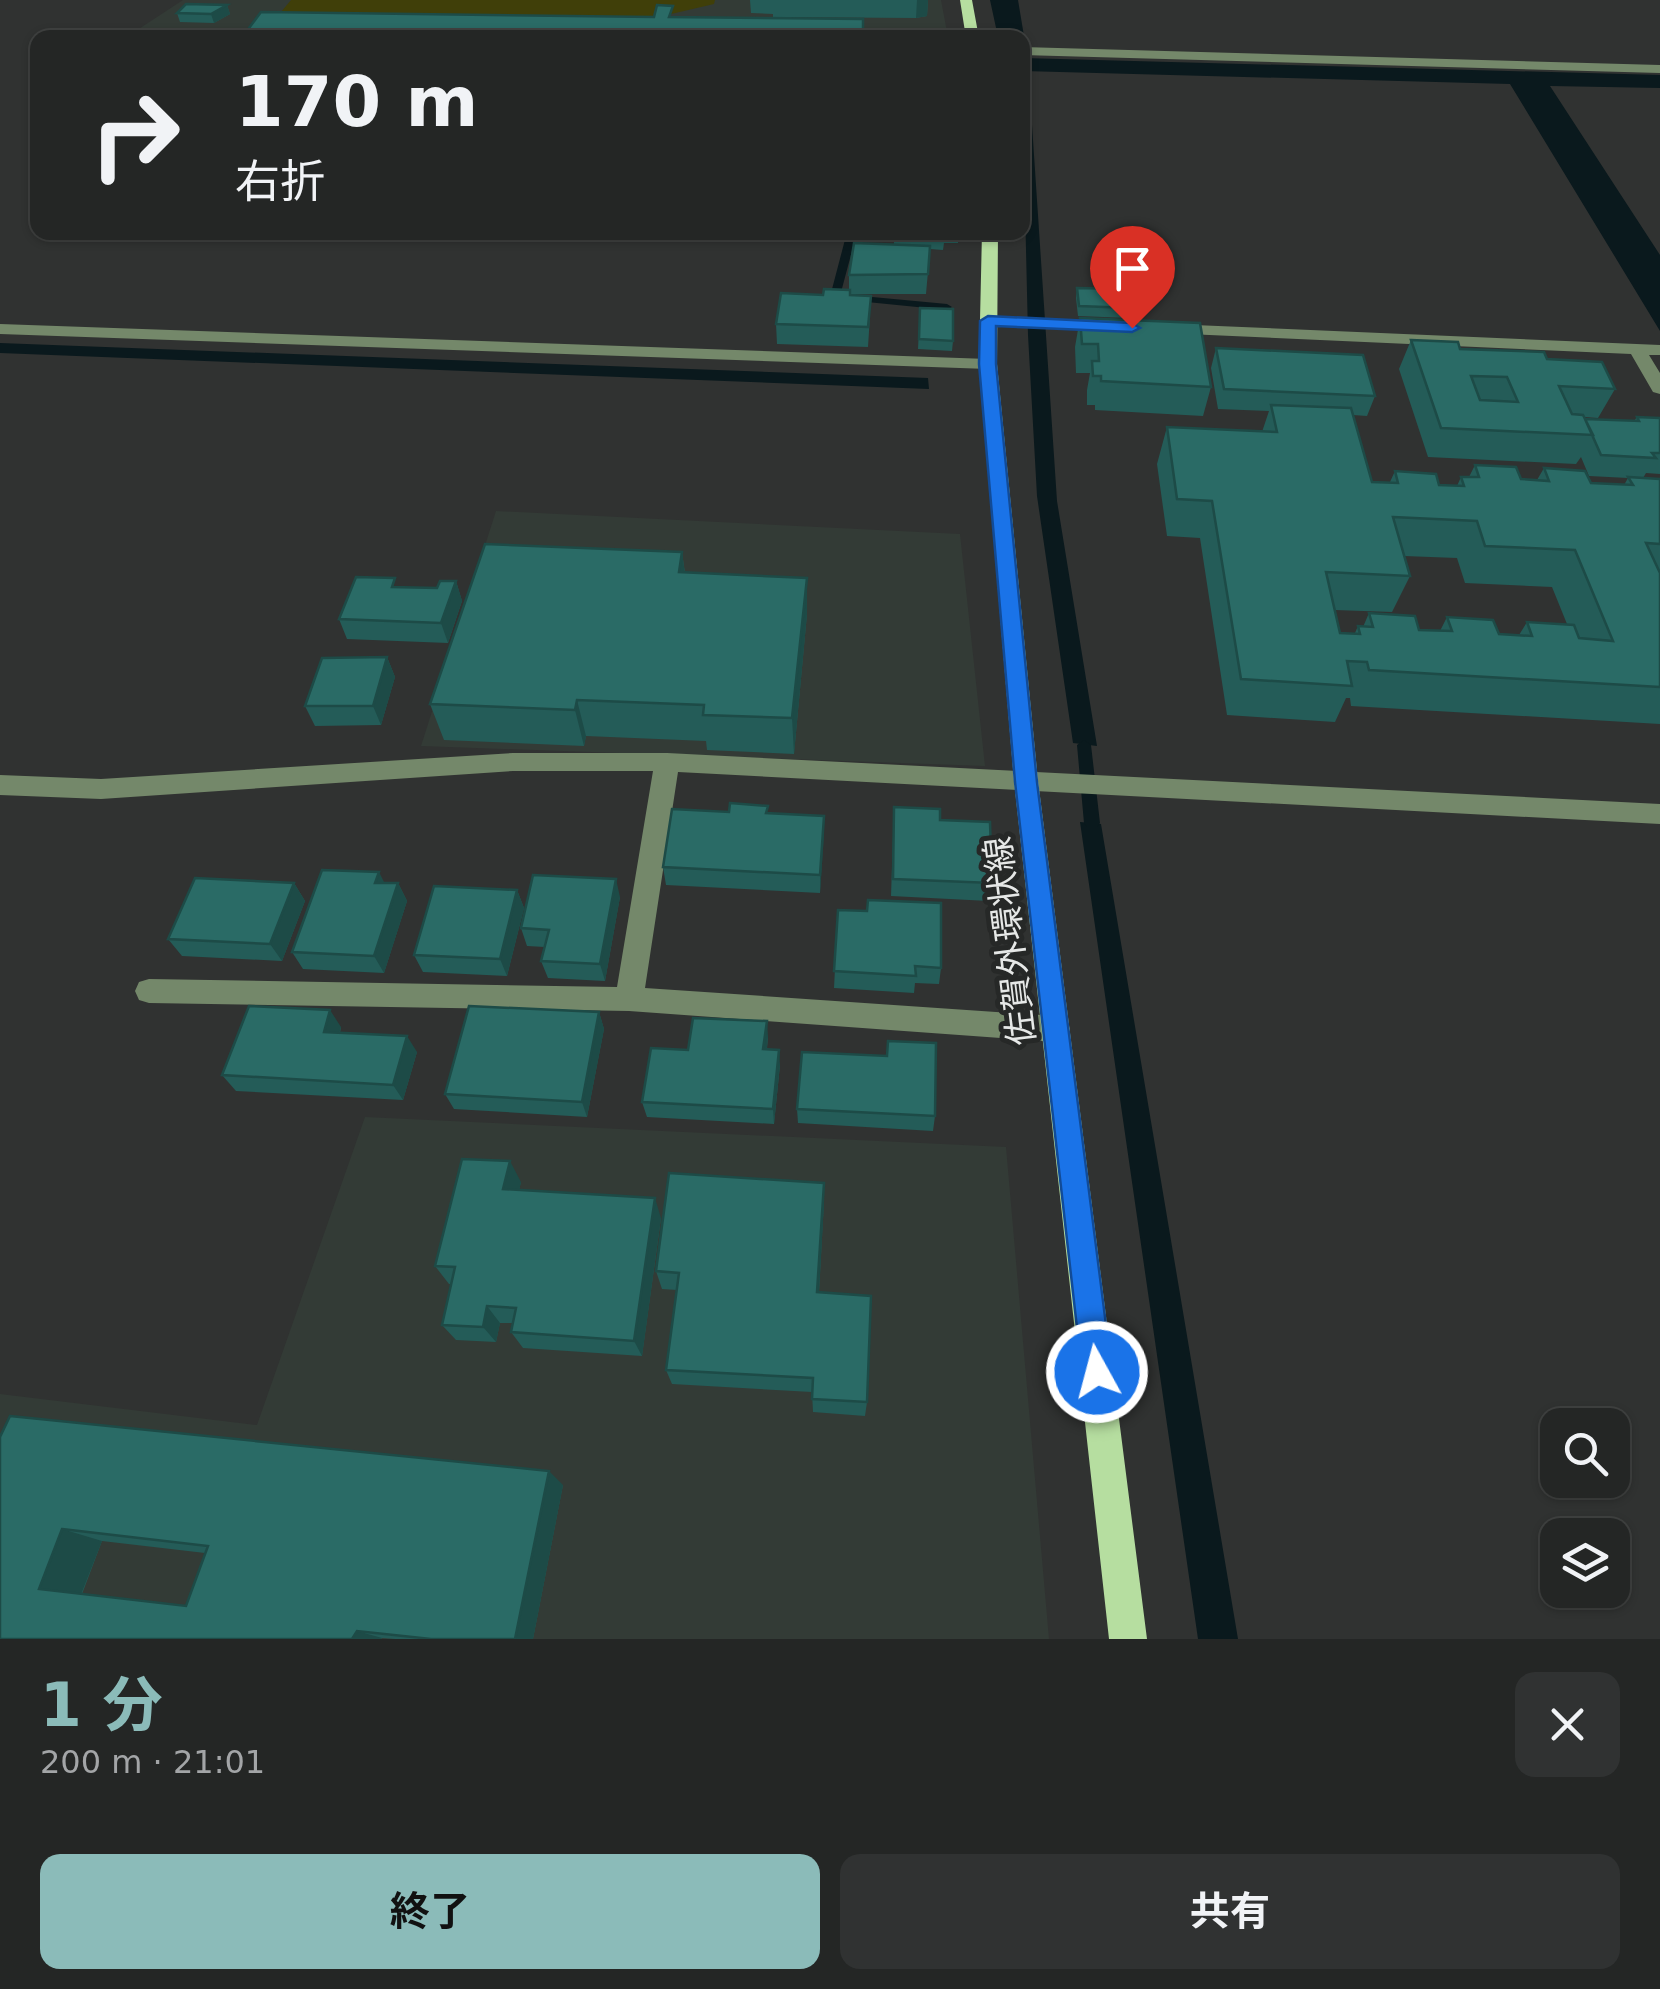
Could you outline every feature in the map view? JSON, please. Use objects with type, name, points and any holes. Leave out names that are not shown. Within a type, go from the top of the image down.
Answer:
[{"type":"main road","points":[[966,0],[971,30]]},
{"type":"main road","name":"佐賀外環状線","points":[[990,240],[988,364],[1026,782],[1128,1639]]},
{"type":"street","points":[[1030,51],[1660,68]]},
{"type":"street","points":[[988,321],[1660,350]]},
{"type":"street","points":[[0,329],[988,364]]},
{"type":"street","points":[[1637,349],[1660,388]]},
{"type":"street","points":[[0,785],[101,790],[513,762],[667,762],[1660,814]]},
{"type":"street","points":[[629,999],[667,762]]},
{"type":"street","points":[[149,990],[629,999],[1056,1029]]},
{"type":"shaded area","points":[[183,0],[941,0],[947,30],[137,30]]},
{"type":"shaded area","points":[[291,0],[715,0],[714,4],[641,21],[276,18]]},
{"type":"shaded area","points":[[990,0],[1018,0],[1023,30],[996,30]]},
{"type":"shaded area","points":[[1030,58],[1660,75],[1660,88],[1550,86],[1660,255],[1660,331],[1510,84],[1030,71]]},
{"type":"shaded area","points":[[1030,116],[1057,501],[1097,746],[1073,743],[1037,496],[1026,240],[1030,240]]},
{"type":"shaded area","points":[[0,343],[928,378],[929,389],[0,353]]},
{"type":"shaded area","points":[[496,511],[960,534],[985,766],[421,746]]},
{"type":"shaded area","points":[[1080,822],[1101,824],[1238,1639],[1198,1639]]},
{"type":"shaded area","points":[[365,1117],[1006,1147],[1049,1639],[0,1639],[0,1394],[257,1425]]},
{"type":"building","points":[[186,4],[227,5],[211,14],[177,13]]},
{"type":"building","points":[[657,5],[673,6],[669,17],[863,19],[863,30],[248,30],[261,12],[654,17]]},
{"type":"building","points":[[854,243],[930,246],[928,274],[849,275]]},
{"type":"building","points":[[1077,288],[1129,289],[1131,308],[1079,306]]},
{"type":"building","points":[[824,289],[871,296],[868,327],[776,324],[781,293],[823,295]]},
{"type":"building","points":[[920,308],[953,309],[953,341],[919,339]]},
{"type":"building","points":[[1080,318],[1200,323],[1211,387],[1101,381],[1101,376],[1093,376],[1092,361],[1099,361],[1098,344],[1082,344]]},
{"type":"building","points":[[1411,340],[1458,342],[1460,349],[1544,352],[1547,359],[1602,362],[1615,389],[1559,386],[1572,414],[1583,415],[1593,435],[1441,428]],"holes":[[[1471,376],[1507,377],[1518,402],[1480,400]]]},
{"type":"building","points":[[1216,348],[1363,355],[1375,396],[1224,389]]},
{"type":"building","points":[[1271,405],[1351,408],[1372,482],[1398,483],[1395,471],[1436,474],[1439,485],[1464,486],[1461,477],[1479,477],[1475,465],[1516,467],[1521,479],[1549,481],[1544,468],[1585,471],[1591,483],[1633,485],[1628,477],[1660,479],[1660,544],[1646,543],[1660,573],[1660,687],[1369,670],[1367,662],[1347,661],[1352,686],[1241,679],[1212,501],[1177,499],[1167,427],[1277,432]],"holes":[[[1393,517],[1477,521],[1485,546],[1575,550],[1613,641],[1579,638],[1574,625],[1527,622],[1532,636],[1499,634],[1493,620],[1447,617],[1452,631],[1419,630],[1415,616],[1369,613],[1373,627],[1358,626],[1360,634],[1340,633],[1326,572],[1410,576]]]},
{"type":"building","points":[[1637,417],[1660,418],[1660,453],[1652,453],[1656,458],[1601,455],[1585,419],[1639,421]]},
{"type":"building","points":[[485,544],[682,552],[679,572],[807,578],[792,718],[703,715],[704,705],[577,700],[575,710],[430,704]]},
{"type":"building","points":[[356,577],[395,578],[392,587],[437,588],[440,581],[456,581],[441,623],[339,619]]},
{"type":"building","points":[[387,657],[373,706],[305,706],[322,658]]},
{"type":"building","points":[[730,803],[768,806],[766,813],[824,816],[820,875],[663,867],[672,809],[729,812]]},
{"type":"building","points":[[894,807],[940,809],[940,820],[990,822],[992,883],[893,879]]},
{"type":"building","points":[[322,870],[379,872],[375,883],[398,883],[374,956],[292,952]]},
{"type":"building","points":[[533,875],[616,879],[600,964],[541,961],[549,930],[521,928]]},
{"type":"building","points":[[195,878],[294,883],[270,944],[168,939]]},
{"type":"building","points":[[434,886],[517,890],[500,959],[414,955]]},
{"type":"building","points":[[868,900],[941,903],[941,968],[915,966],[916,976],[834,971],[838,910],[867,911]]},
{"type":"building","points":[[249,1006],[330,1010],[324,1032],[407,1036],[393,1085],[222,1075]]},
{"type":"building","points":[[469,1006],[599,1012],[582,1102],[445,1094]]},
{"type":"building","points":[[693,1018],[767,1021],[763,1049],[779,1050],[773,1109],[642,1102],[651,1048],[688,1050]]},
{"type":"building","points":[[888,1041],[936,1043],[935,1116],[797,1109],[802,1052],[887,1056]]},
{"type":"building","points":[[462,1159],[510,1161],[503,1189],[655,1198],[634,1341],[511,1332],[516,1308],[487,1306],[483,1327],[442,1325],[455,1267],[435,1266]]},
{"type":"building","points":[[669,1173],[824,1183],[817,1292],[871,1296],[867,1402],[812,1399],[813,1378],[666,1370],[679,1273],[656,1271]]},
{"type":"building","points":[[10,1416],[549,1471],[515,1639],[431,1639],[357,1631],[352,1639],[0,1639],[0,1437]],"holes":[[[62,1529],[208,1546],[186,1606],[39,1589]]]},
{"type":"waterway","points":[[825,296],[835,296],[850,240]]},
{"type":"waterway","points":[[851,298],[947,307]]},
{"type":"waterway","points":[[1084,745],[1092,823]]},
{"type":"route","points":[[1097,1372],[1026,782],[988,364],[988,321],[1132,328]]}]
